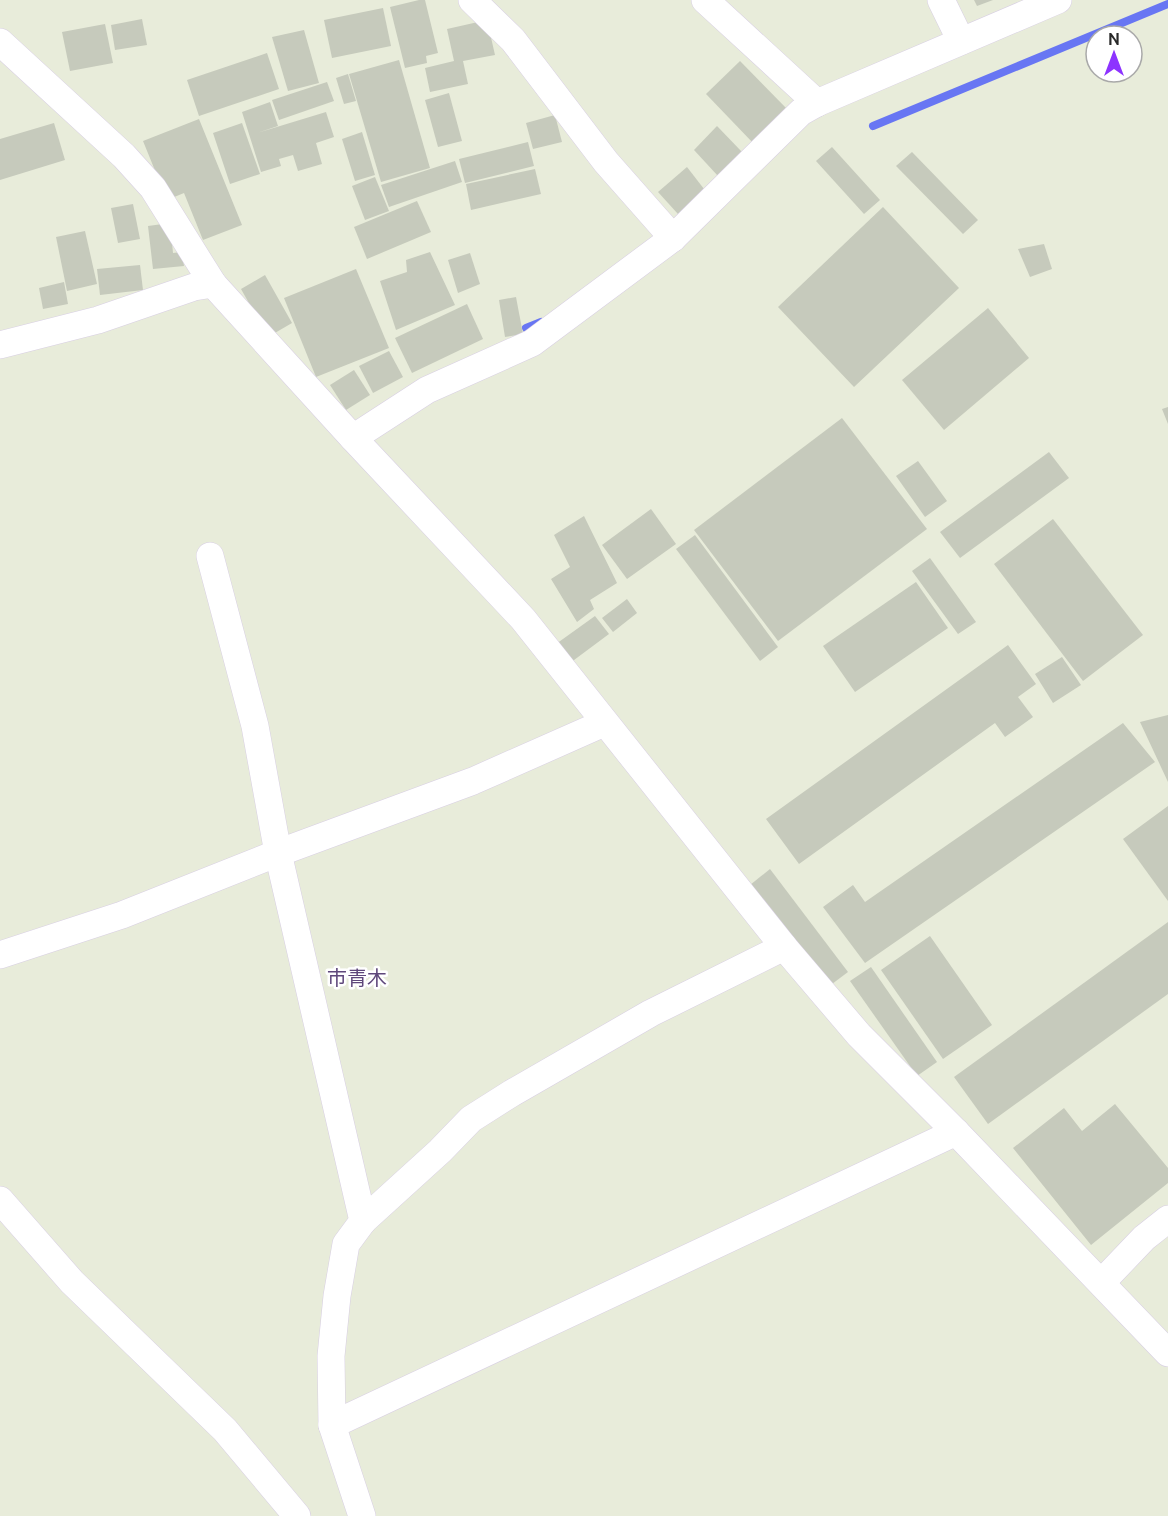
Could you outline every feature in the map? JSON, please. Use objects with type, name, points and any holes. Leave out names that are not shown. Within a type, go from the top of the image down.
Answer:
[{"type":"street","points":[[472,0],[513,40],[606,162],[673,238]]},
{"type":"street","points":[[705,0],[817,103]]},
{"type":"street","points":[[941,0],[961,41]]},
{"type":"street","points":[[353,438],[427,390],[532,343],[673,238],[801,112],[817,103],[1058,0]]},
{"type":"street","points":[[0,42],[124,156],[153,188],[213,284],[353,438],[523,619],[784,947],[859,1035],[957,1132],[1168,1353]]},
{"type":"street","points":[[0,345],[98,320],[194,287],[213,284]]},
{"type":"street","points":[[210,556],[255,726],[278,853],[363,1221]]},
{"type":"street","points":[[0,955],[122,915],[278,853],[473,782],[604,723]]},
{"type":"street","points":[[362,1516],[332,1425],[332,1356],[337,1296],[346,1244],[363,1221],[440,1151],[471,1119],[651,1013],[784,947]]},
{"type":"street","points":[[332,1425],[957,1132]]},
{"type":"street","points":[[0,1200],[72,1282],[225,1430],[297,1516]]},
{"type":"street","points":[[1102,1282],[1144,1238],[1168,1219]]},
{"type":"building","points":[[425,0],[438,53],[426,56],[427,63],[405,68],[390,7]]},
{"type":"building","points":[[974,0],[993,0],[977,6]]},
{"type":"building","points":[[383,8],[391,46],[332,58],[324,20]]},
{"type":"building","points":[[142,19],[147,45],[115,50],[111,25]]},
{"type":"building","points":[[487,20],[495,55],[463,61],[468,84],[430,92],[425,68],[454,61],[447,29]]},
{"type":"building","points":[[105,24],[113,63],[70,71],[62,32]]},
{"type":"building","points":[[304,30],[319,83],[288,91],[272,37]]},
{"type":"building","points":[[267,53],[279,89],[199,116],[187,80]]},
{"type":"building","points":[[399,60],[430,168],[381,182],[349,74]]},
{"type":"building","points":[[740,61],[789,111],[754,144],[706,94]]},
{"type":"building","points":[[348,74],[356,101],[344,104],[336,78]]},
{"type":"building","points":[[327,82],[334,101],[279,120],[272,100]]},
{"type":"building","points":[[449,93],[462,141],[438,147],[425,100]]},
{"type":"building","points":[[270,102],[278,126],[257,133],[326,112],[334,137],[316,143],[322,164],[298,171],[293,155],[279,159],[281,166],[261,172],[242,112]]},
{"type":"building","points":[[555,115],[562,142],[533,149],[526,123]]},
{"type":"building","points":[[199,119],[242,225],[203,240],[184,193],[167,200],[143,141]]},
{"type":"building","points":[[54,123],[65,160],[0,180],[0,139]]},
{"type":"building","points":[[242,123],[260,174],[230,184],[213,133]]},
{"type":"building","points":[[717,126],[742,152],[718,176],[694,150]]},
{"type":"building","points":[[362,132],[375,175],[355,181],[342,139]]},
{"type":"building","points":[[528,142],[534,166],[465,183],[459,159]]},
{"type":"building","points":[[832,147],[880,200],[864,214],[816,161]]},
{"type":"building","points":[[912,152],[978,220],[963,234],[896,166]]},
{"type":"building","points":[[455,161],[462,182],[389,207],[381,185]]},
{"type":"building","points":[[687,167],[704,189],[678,214],[658,192]]},
{"type":"building","points":[[535,169],[541,194],[471,210],[466,184]]},
{"type":"building","points":[[375,177],[389,211],[365,220],[352,186]]},
{"type":"building","points":[[417,201],[431,232],[367,259],[354,227]]},
{"type":"building","points":[[133,204],[140,239],[118,243],[111,208]]},
{"type":"building","points":[[883,207],[959,288],[854,387],[778,307]]},
{"type":"building","points":[[170,223],[173,253],[182,252],[184,266],[153,269],[148,226]]},
{"type":"building","points":[[85,231],[97,284],[67,291],[56,237]]},
{"type":"building","points":[[1044,244],[1052,269],[1030,277],[1018,249]]},
{"type":"building","points":[[430,252],[455,305],[396,330],[380,281],[407,272],[406,260]]},
{"type":"building","points":[[470,253],[480,284],[458,293],[448,260]]},
{"type":"building","points":[[140,265],[143,290],[100,295],[97,269]]},
{"type":"building","points":[[356,269],[389,348],[316,377],[284,298]]},
{"type":"building","points":[[265,275],[292,323],[268,337],[241,289]]},
{"type":"building","points":[[64,282],[68,304],[43,309],[39,288]]},
{"type":"building","points":[[516,297],[523,334],[505,337],[499,300]]},
{"type":"building","points":[[467,304],[483,339],[412,373],[395,338]]},
{"type":"building","points":[[988,308],[1029,358],[944,430],[902,380]]},
{"type":"building","points":[[389,351],[403,377],[373,393],[359,366]]},
{"type":"building","points":[[354,370],[370,395],[346,410],[330,385]]},
{"type":"building","points":[[1168,407],[1168,424],[1162,409]]},
{"type":"building","points":[[842,418],[927,529],[778,641],[694,530]]},
{"type":"building","points":[[1049,452],[1069,478],[960,558],[940,532]]},
{"type":"building","points":[[918,461],[947,501],[925,517],[896,476]]},
{"type":"building","points":[[651,509],[676,544],[627,579],[602,545]]},
{"type":"building","points":[[584,516],[617,583],[590,600],[594,609],[577,622],[551,579],[570,567],[554,535]]},
{"type":"building","points":[[1053,519],[1143,635],[1083,681],[994,564]]},
{"type":"building","points":[[695,535],[778,647],[760,661],[676,549]]},
{"type":"building","points":[[930,558],[976,622],[958,634],[912,571]]},
{"type":"building","points":[[916,582],[948,628],[855,692],[823,646]]},
{"type":"building","points":[[627,599],[637,613],[613,632],[602,618]]},
{"type":"building","points":[[595,616],[609,634],[570,663],[556,644]]},
{"type":"building","points":[[1008,645],[1036,684],[1018,697],[1033,717],[1005,737],[995,723],[799,864],[766,819]]},
{"type":"building","points":[[1062,657],[1081,685],[1053,703],[1035,674]]},
{"type":"building","points":[[1168,715],[1168,782],[1140,722]]},
{"type":"building","points":[[1123,723],[1155,762],[865,963],[823,907],[853,885],[865,902]]},
{"type":"building","points":[[1168,806],[1168,901],[1123,839]]},
{"type":"building","points":[[770,869],[848,972],[828,987],[750,885]]},
{"type":"building","points":[[1168,922],[1168,994],[988,1124],[954,1077]]},
{"type":"building","points":[[930,936],[992,1025],[943,1059],[881,970]]},
{"type":"building","points":[[871,967],[937,1062],[917,1076],[850,981]]},
{"type":"building","points":[[1115,1104],[1168,1168],[1168,1183],[1091,1245],[1013,1148],[1064,1108],[1082,1131]]},
{"type":"waterway","points":[[873,126],[1168,4]]},
{"type":"waterway","points":[[526,328],[541,322]]},
{"type":"district","name":"市青木","points":[[357,978]]}]
